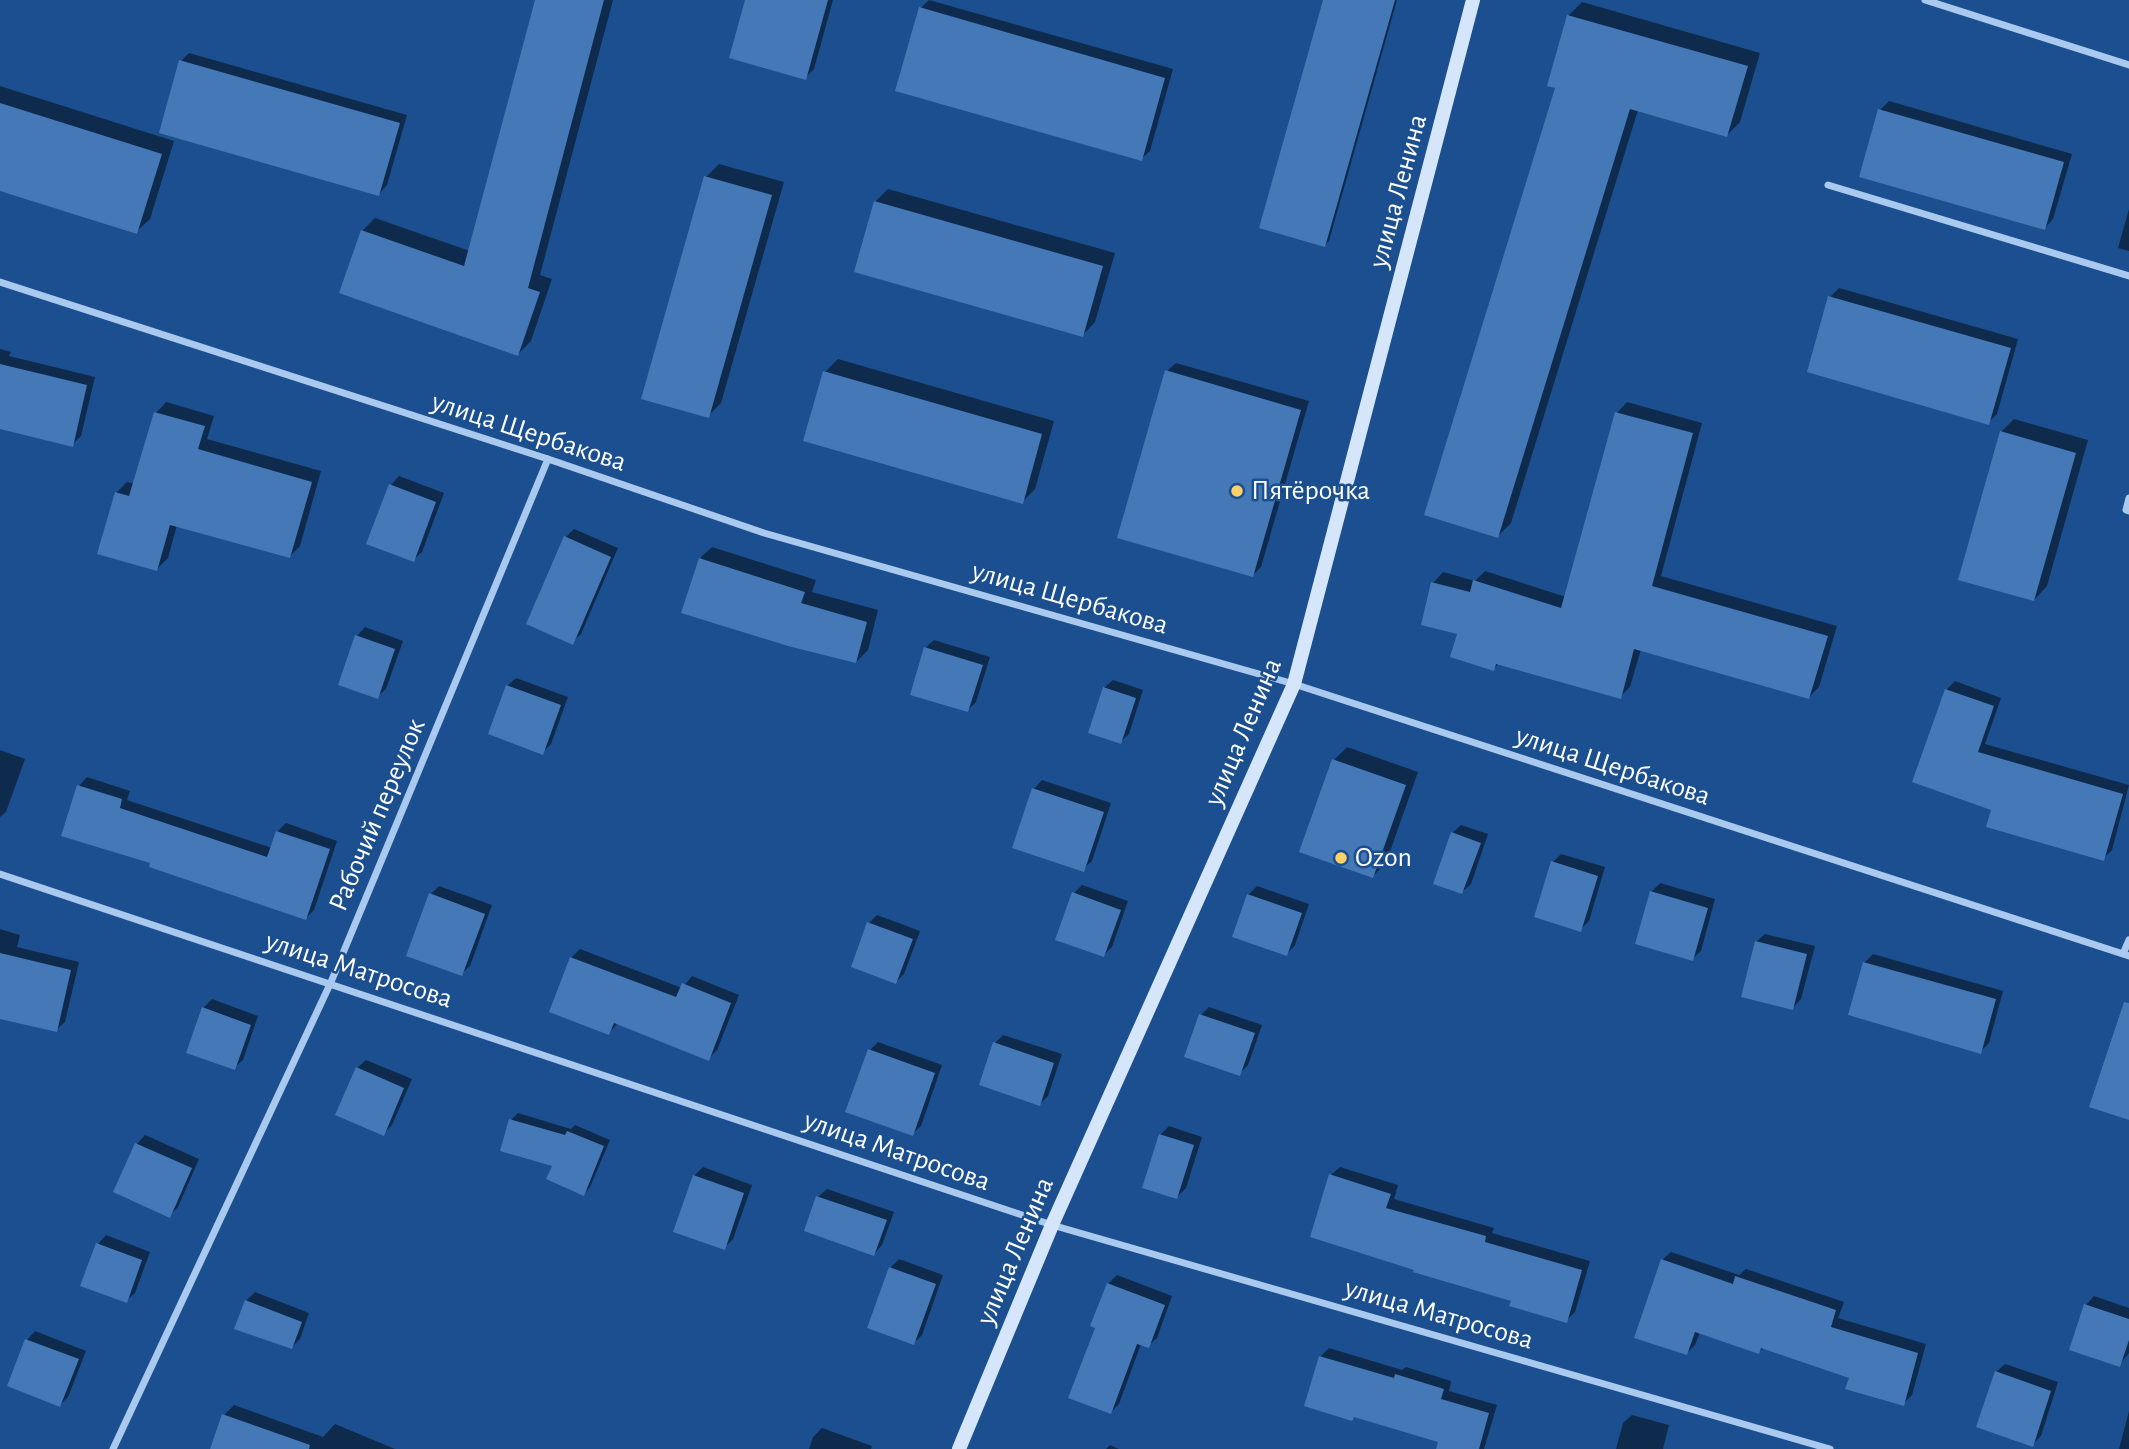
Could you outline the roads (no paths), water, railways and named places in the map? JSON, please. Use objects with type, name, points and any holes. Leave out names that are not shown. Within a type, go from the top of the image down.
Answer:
[{"type":"street","name":"улица Ленина","points":[[959,1449],[1052,1225],[1294,684],[1473,0]]},
{"type":"street","points":[[1925,0],[2129,65]]},
{"type":"street","points":[[1828,185],[2129,276]]},
{"type":"street","name":"улица Щербакова","points":[[0,282],[548,459],[764,533],[1294,684],[2126,955]]},
{"type":"street","name":"Рабочий переулок","points":[[113,1449],[331,982],[548,459]]},
{"type":"street","points":[[2129,498],[2126,510],[2129,511]]},
{"type":"street","name":"улица Матросова","points":[[0,874],[331,982],[1052,1225],[1830,1449]]},
{"type":"street","points":[[2126,955],[2129,940]]},
{"type":"place","name":"Пятёрочка","points":[[1237,491]]},
{"type":"place","name":"Ozon","points":[[1341,858]]}]
